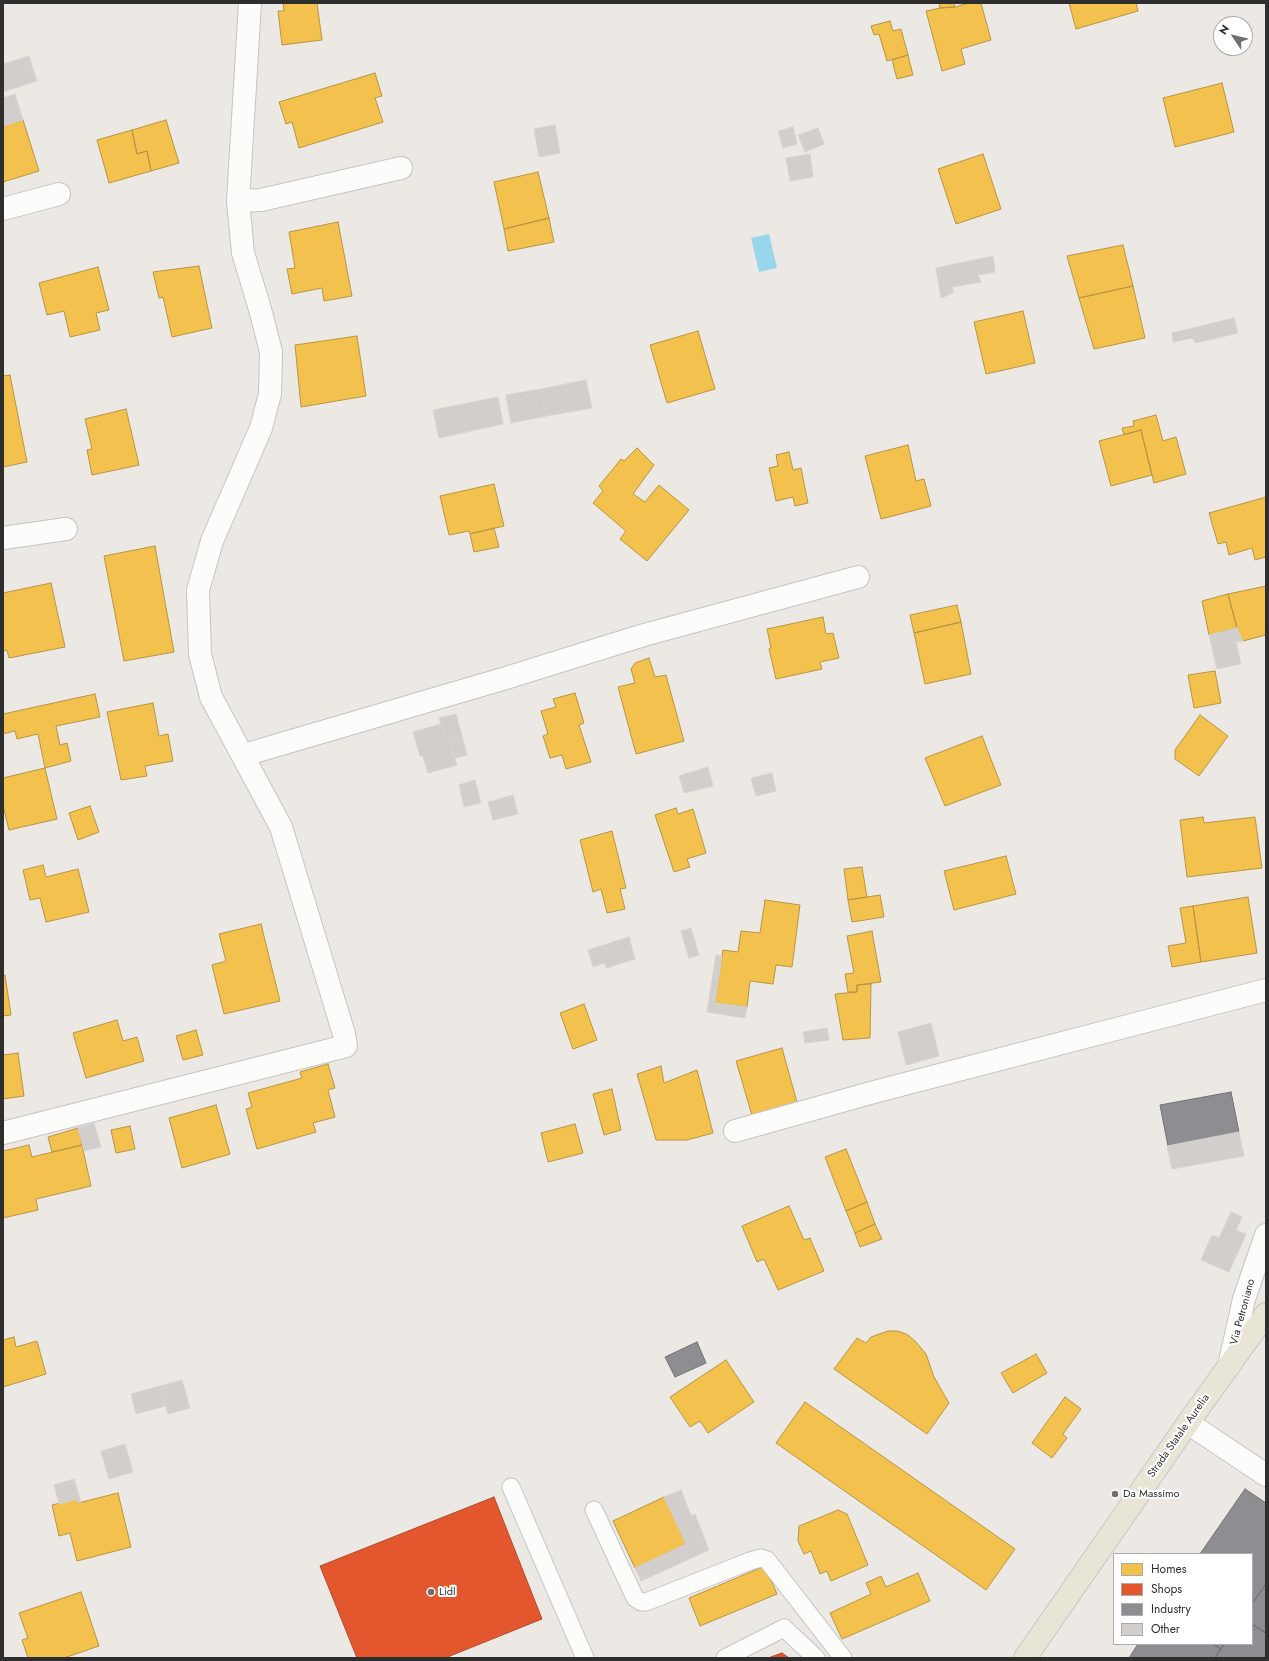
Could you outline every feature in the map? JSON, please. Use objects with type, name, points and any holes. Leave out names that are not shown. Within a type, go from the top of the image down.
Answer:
[{"type":"main road","name":"Strada Statale Aurelia","points":[[1025,1658],[1188,1423],[1266,1314]]},
{"type":"street","points":[[3,1133],[346,1046],[344,1034],[281,827],[244,755],[211,697],[200,654],[198,590],[212,541],[261,428],[270,394],[270,352],[260,309],[243,253],[238,201],[250,3]]},
{"type":"street","points":[[238,201],[261,200],[401,168]]},
{"type":"street","points":[[3,209],[59,194]]},
{"type":"street","points":[[3,538],[66,529]]},
{"type":"street","points":[[244,755],[506,678],[644,635],[858,577]]},
{"type":"street","points":[[735,1131],[874,1092],[1266,990]]},
{"type":"street","name":"Via Petroniano","points":[[1229,1366],[1244,1299],[1266,1235]]},
{"type":"street","points":[[1188,1423],[1266,1475]]},
{"type":"lane","points":[[511,1487],[585,1658]]},
{"type":"lane","points":[[594,1510],[635,1598],[640,1602],[646,1602],[760,1558],[767,1560],[843,1658]]},
{"type":"lane","points":[[725,1658],[784,1628],[816,1658]]},
{"type":"water","points":[[769,234],[777,268],[759,272],[751,238]]},
{"type":"building: Homes","points":[[283,3],[317,3],[322,40],[282,45],[278,11],[284,11]]},
{"type":"building: Homes","points":[[939,3],[954,3],[955,7],[940,8]]},
{"type":"building: Homes","points":[[969,3],[981,3],[991,40],[961,49],[965,64],[942,71],[926,11],[955,7]]},
{"type":"building: Homes","points":[[1069,3],[1136,3],[1138,11],[1076,29]]},
{"type":"building: Homes","points":[[890,21],[893,31],[901,29],[908,55],[887,61],[879,34],[874,35],[871,26]]},
{"type":"building: Homes","points":[[908,55],[913,75],[897,79],[892,60]]},
{"type":"building: Homes","points":[[375,73],[382,96],[375,98],[383,122],[299,148],[292,122],[286,124],[279,102]]},
{"type":"building: Homes","points":[[1222,83],[1234,132],[1175,147],[1163,98]]},
{"type":"building: Homes","points":[[23,120],[39,171],[3,182],[3,126]]},
{"type":"building: Homes","points":[[166,120],[179,163],[151,171],[147,151],[137,154],[132,130]]},
{"type":"building: Homes","points":[[132,130],[137,154],[147,151],[151,171],[109,183],[97,140]]},
{"type":"building: Homes","points":[[983,154],[1001,209],[956,224],[938,169]]},
{"type":"building: Homes","points":[[538,172],[549,218],[504,229],[494,182]]},
{"type":"building: Homes","points":[[549,218],[554,242],[508,251],[504,229]]},
{"type":"building: Homes","points":[[338,222],[352,296],[324,301],[322,288],[292,294],[287,269],[295,268],[289,232]]},
{"type":"building: Homes","points":[[1123,245],[1133,286],[1079,298],[1067,256]]},
{"type":"building: Homes","points":[[199,266],[212,328],[172,337],[163,297],[159,298],[153,272]]},
{"type":"building: Homes","points":[[98,267],[109,310],[96,313],[100,330],[70,337],[64,311],[47,315],[39,283]]},
{"type":"building: Homes","points":[[1133,286],[1145,338],[1094,349],[1079,298]]},
{"type":"building: Homes","points":[[1023,311],[1035,363],[986,374],[974,322]]},
{"type":"building: Homes","points":[[698,331],[715,389],[667,403],[650,345]]},
{"type":"building: Homes","points":[[357,336],[366,396],[301,407],[295,345]]},
{"type":"building: Homes","points":[[10,375],[27,462],[3,467],[3,376]]},
{"type":"building: Homes","points":[[126,409],[139,465],[92,475],[87,450],[92,449],[85,419]]},
{"type":"building: Homes","points":[[1156,415],[1163,441],[1176,437],[1186,474],[1154,483],[1141,430],[1124,435],[1122,428],[1134,426],[1133,421]]},
{"type":"building: Homes","points":[[1141,430],[1152,475],[1111,486],[1099,441]]},
{"type":"building: Homes","points":[[908,445],[916,481],[924,479],[931,506],[881,519],[865,456]]},
{"type":"building: Homes","points":[[637,448],[654,465],[633,494],[645,502],[659,485],[689,510],[647,561],[620,539],[626,531],[593,503],[603,491],[599,486],[621,459],[624,461]]},
{"type":"building: Homes","points":[[789,452],[793,470],[801,468],[808,503],[795,506],[793,497],[776,501],[769,468],[778,466],[776,455]]},
{"type":"building: Homes","points":[[494,484],[504,526],[470,534],[469,531],[449,535],[440,496]]},
{"type":"building: Homes","points":[[1266,497],[1266,557],[1255,560],[1252,548],[1229,555],[1226,542],[1218,544],[1209,513]]},
{"type":"building: Homes","points":[[494,528],[499,547],[474,552],[470,534]]},
{"type":"building: Homes","points":[[155,546],[174,652],[124,661],[104,556]]},
{"type":"building: Homes","points":[[51,583],[65,647],[9,658],[7,650],[3,651],[3,593]]},
{"type":"building: Homes","points":[[1266,586],[1266,635],[1243,641],[1237,628],[1228,594]]},
{"type":"building: Homes","points":[[1228,594],[1237,628],[1209,635],[1202,601]]},
{"type":"building: Homes","points":[[957,605],[961,622],[914,633],[910,615]]},
{"type":"building: Homes","points":[[823,617],[826,634],[833,633],[839,658],[820,662],[822,669],[776,679],[769,649],[771,648],[767,629]]},
{"type":"building: Homes","points":[[961,622],[971,674],[925,684],[914,633]]},
{"type":"building: Homes","points":[[649,658],[655,677],[666,675],[684,741],[636,754],[618,687],[635,683],[631,669],[635,663]]},
{"type":"building: Homes","points":[[1215,671],[1221,703],[1194,708],[1188,675]]},
{"type":"building: Homes","points":[[575,693],[584,723],[579,725],[591,762],[566,769],[562,755],[550,758],[543,736],[548,734],[541,711],[556,707],[553,699]]},
{"type":"building: Homes","points":[[95,694],[100,717],[56,726],[60,745],[67,743],[71,761],[45,768],[38,734],[17,739],[15,731],[3,734],[3,714]]},
{"type":"building: Homes","points":[[153,703],[159,736],[168,734],[173,761],[145,766],[147,776],[121,780],[107,712]]},
{"type":"building: Homes","points":[[1200,715],[1228,736],[1199,776],[1175,759],[1175,750]]},
{"type":"building: Homes","points":[[982,736],[1001,785],[945,806],[925,758]]},
{"type":"building: Homes","points":[[45,768],[57,819],[9,830],[3,806],[3,778]]},
{"type":"building: Homes","points":[[90,806],[99,832],[78,840],[69,813]]},
{"type":"building: Homes","points":[[676,808],[678,814],[693,809],[706,853],[687,859],[690,867],[674,872],[655,815]]},
{"type":"building: Homes","points":[[1203,817],[1204,823],[1255,817],[1262,868],[1187,877],[1180,820]]},
{"type":"building: Homes","points":[[612,831],[626,888],[620,889],[625,909],[607,913],[601,889],[593,892],[580,840]]},
{"type":"building: Homes","points":[[1006,856],[1016,894],[954,910],[944,871]]},
{"type":"building: Homes","points":[[43,865],[46,877],[78,869],[89,912],[46,922],[40,898],[30,900],[23,870]]},
{"type":"building: Homes","points":[[862,867],[867,897],[848,900],[844,869]]},
{"type":"building: Homes","points":[[880,895],[884,917],[852,922],[848,900]]},
{"type":"building: Homes","points":[[1248,897],[1257,953],[1201,962],[1193,906]]},
{"type":"building: Homes","points":[[765,900],[800,905],[792,967],[776,965],[773,984],[750,981],[747,1007],[715,1003],[723,950],[738,952],[741,931],[760,933]]},
{"type":"building: Homes","points":[[1193,906],[1201,962],[1172,967],[1168,946],[1186,943],[1180,908]]},
{"type":"building: Homes","points":[[261,924],[280,1001],[224,1014],[212,965],[226,961],[219,934]]},
{"type":"building: Homes","points":[[872,931],[881,982],[857,985],[857,992],[848,992],[845,974],[854,973],[847,936]]},
{"type":"building: Homes","points":[[3,975],[5,975],[11,1015],[3,1016]]},
{"type":"building: Homes","points":[[871,984],[870,1038],[843,1040],[835,994],[857,992],[857,985]]},
{"type":"building: Homes","points":[[584,1004],[597,1040],[573,1049],[560,1013]]},
{"type":"building: Homes","points":[[117,1020],[123,1041],[137,1037],[144,1061],[86,1078],[73,1033]]},
{"type":"building: Homes","points":[[196,1030],[203,1055],[183,1060],[176,1036]]},
{"type":"building: Homes","points":[[782,1048],[798,1106],[753,1119],[736,1061]]},
{"type":"building: Homes","points":[[18,1053],[24,1096],[3,1099],[3,1055]]},
{"type":"building: Homes","points":[[328,1064],[335,1088],[328,1090],[335,1117],[313,1123],[316,1132],[257,1149],[246,1109],[252,1107],[248,1093],[302,1078],[300,1072]]},
{"type":"building: Homes","points":[[661,1066],[664,1083],[697,1070],[713,1133],[687,1140],[656,1140],[637,1074]]},
{"type":"building: Homes","points":[[612,1089],[621,1130],[604,1135],[593,1094]]},
{"type":"building: Homes","points":[[216,1105],[230,1154],[182,1168],[169,1118]]},
{"type":"building: Homes","points":[[575,1124],[583,1153],[548,1162],[541,1133]]},
{"type":"building: Homes","points":[[130,1126],[135,1149],[116,1153],[111,1130]]},
{"type":"building: Homes","points":[[78,1128],[82,1145],[52,1152],[48,1137]]},
{"type":"building: Homes","points":[[29,1145],[32,1157],[82,1145],[91,1186],[36,1199],[38,1210],[3,1218],[3,1151]]},
{"type":"building: Homes","points":[[846,1149],[867,1202],[846,1211],[825,1157]]},
{"type":"building: Homes","points":[[867,1202],[875,1224],[855,1233],[846,1211]]},
{"type":"building: Homes","points":[[789,1206],[804,1240],[810,1238],[824,1271],[778,1290],[764,1259],[757,1262],[742,1226]]},
{"type":"building: Homes","points":[[875,1224],[882,1239],[860,1247],[855,1233]]},
{"type":"building: Homes","points":[[888,1331],[898,1331],[908,1335],[916,1342],[926,1354],[934,1377],[949,1403],[927,1434],[834,1369],[857,1338],[866,1343],[871,1337]]},
{"type":"building: Homes","points":[[14,1337],[16,1347],[37,1341],[46,1374],[3,1387],[3,1340]]},
{"type":"building: Homes","points":[[1036,1354],[1047,1373],[1013,1393],[1001,1373]]},
{"type":"building: Homes","points":[[726,1360],[754,1402],[708,1433],[700,1421],[690,1427],[670,1397]]},
{"type":"building: Homes","points":[[1065,1397],[1081,1409],[1063,1434],[1067,1438],[1052,1458],[1032,1443]]},
{"type":"building: Homes","points":[[805,1402],[1015,1549],[986,1590],[776,1443]]},
{"type":"building: Homes","points":[[118,1493],[131,1547],[77,1561],[70,1533],[59,1536],[52,1505],[77,1499],[78,1503]]},
{"type":"building: Homes","points":[[664,1497],[686,1544],[635,1568],[613,1521]]},
{"type":"building: Homes","points":[[838,1510],[847,1514],[868,1565],[831,1581],[827,1571],[820,1574],[811,1551],[804,1554],[798,1541],[799,1526]]},
{"type":"building: Homes","points":[[765,1566],[777,1594],[700,1626],[689,1598]]},
{"type":"building: Homes","points":[[918,1573],[930,1601],[842,1639],[830,1613],[871,1594],[866,1583],[881,1576],[886,1587]]},
{"type":"building: Homes","points":[[81,1592],[99,1646],[64,1658],[28,1658],[22,1640],[28,1638],[19,1613]]},
{"type":"building: Shops","name":"Lidl","points":[[494,1497],[542,1619],[445,1658],[357,1658],[320,1566]]},
{"type":"building: Shops","points":[[782,1653],[789,1658],[768,1658]]},
{"type":"building: Industry","points":[[1231,1092],[1239,1132],[1168,1146],[1160,1105]]},
{"type":"building: Industry","points":[[697,1342],[706,1363],[675,1377],[665,1357]]},
{"type":"building: Industry","points":[[1245,1489],[1266,1503],[1266,1584],[1254,1601],[1253,1553],[1201,1553]]},
{"type":"building: Industry","points":[[1266,1584],[1266,1633],[1253,1625],[1253,1603]]},
{"type":"building: Industry","points":[[1253,1625],[1266,1633],[1266,1655],[1264,1658],[1215,1658],[1223,1645],[1253,1645]]},
{"type":"building: Industry","points":[[1137,1645],[1215,1645],[1221,1649],[1215,1658],[1129,1658]]},
{"type":"building: Industry","points":[[1215,1645],[1223,1645],[1221,1649]]},
{"type":"building: Other","points":[[29,56],[37,81],[3,92],[3,64]]},
{"type":"building: Other","points":[[15,94],[23,120],[3,126],[3,98]]},
{"type":"building: Other","points":[[555,125],[560,153],[539,157],[534,129]]},
{"type":"building: Other","points":[[793,127],[797,144],[783,148],[778,131]]},
{"type":"building: Other","points":[[818,128],[824,144],[805,152],[798,135]]},
{"type":"building: Other","points":[[810,154],[813,177],[790,181],[786,158]]},
{"type":"building: Other","points":[[993,256],[995,272],[978,275],[981,282],[952,287],[953,293],[941,298],[936,268]]},
{"type":"building: Other","points":[[1234,318],[1238,333],[1196,343],[1192,338],[1173,342],[1172,333]]},
{"type":"building: Other","points":[[586,380],[592,408],[546,416],[541,389]]},
{"type":"building: Other","points":[[541,389],[546,416],[511,423],[506,395]]},
{"type":"building: Other","points":[[498,397],[503,424],[439,438],[433,410]]},
{"type":"building: Other","points":[[1237,628],[1243,641],[1236,642],[1241,664],[1217,669],[1209,635]]},
{"type":"building: Other","points":[[456,714],[462,736],[446,741],[439,718]]},
{"type":"building: Other","points":[[441,724],[446,741],[449,740],[457,765],[428,773],[423,756],[420,756],[413,732]]},
{"type":"building: Other","points":[[462,736],[467,755],[455,758],[449,740]]},
{"type":"building: Other","points":[[708,767],[713,786],[684,793],[679,776]]},
{"type":"building: Other","points":[[772,773],[776,791],[756,796],[751,778]]},
{"type":"building: Other","points":[[475,780],[481,803],[464,807],[459,785]]},
{"type":"building: Other","points":[[513,795],[518,814],[493,820],[488,802]]},
{"type":"building: Other","points":[[691,928],[699,955],[689,958],[681,931]]},
{"type":"building: Other","points":[[629,937],[635,959],[606,968],[605,963],[593,967],[588,950]]},
{"type":"building: Other","points":[[716,955],[722,956],[715,1003],[747,1007],[745,1018],[707,1012]]},
{"type":"building: Other","points":[[931,1023],[939,1056],[906,1065],[898,1032]]},
{"type":"building: Other","points":[[827,1028],[829,1040],[805,1043],[803,1032]]},
{"type":"building: Other","points":[[94,1123],[101,1147],[84,1151],[78,1128]]},
{"type":"building: Other","points":[[1239,1132],[1244,1156],[1172,1169],[1167,1146]]},
{"type":"building: Other","points":[[1231,1212],[1242,1217],[1236,1230],[1246,1234],[1229,1272],[1201,1260],[1212,1235],[1219,1238]]},
{"type":"building: Other","points":[[182,1380],[190,1408],[168,1414],[160,1386]]},
{"type":"building: Other","points":[[160,1386],[165,1406],[136,1414],[131,1394]]},
{"type":"building: Other","points":[[125,1444],[133,1472],[109,1479],[101,1451]]},
{"type":"building: Other","points":[[74,1479],[81,1502],[78,1503],[77,1499],[59,1504],[54,1485]]},
{"type":"building: Other","points":[[681,1490],[691,1516],[695,1514],[709,1550],[641,1581],[635,1568],[686,1544],[664,1497]]},
{"type":"place","name":"Da Massimo","points":[[1115,1494]]},
{"type":"place","name":"Lidl","points":[[431,1592]]}]
